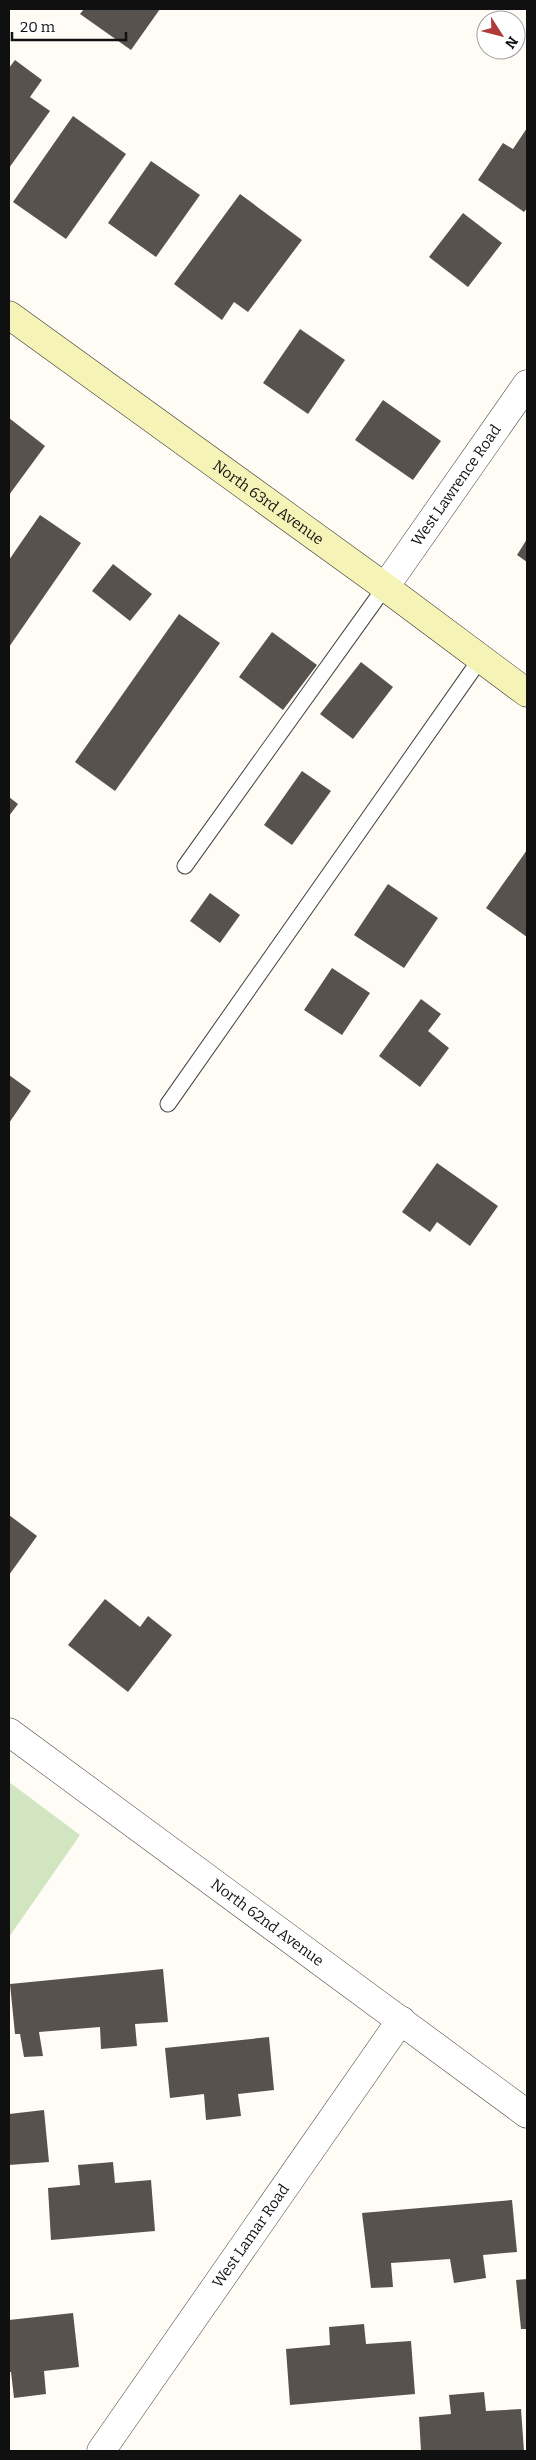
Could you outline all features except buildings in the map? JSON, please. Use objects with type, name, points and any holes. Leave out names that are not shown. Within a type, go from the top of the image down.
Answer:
[{"type":"street","name":"North 63rd Avenue","points":[[9,314],[386,587],[527,693]]},
{"type":"street","name":"West Lawrence Road","points":[[386,587],[527,384]]},
{"type":"street","name":"North 62nd Avenue","points":[[9,1732],[527,2114]]},
{"type":"street","name":"West Lamar Road","points":[[101,2451],[401,2020]]},
{"type":"lane","points":[[185,866],[386,587]]},
{"type":"lane","points":[[168,1104],[481,658]]},
{"type":"green space","points":[[9,1782],[80,1835],[9,1937]]}]
